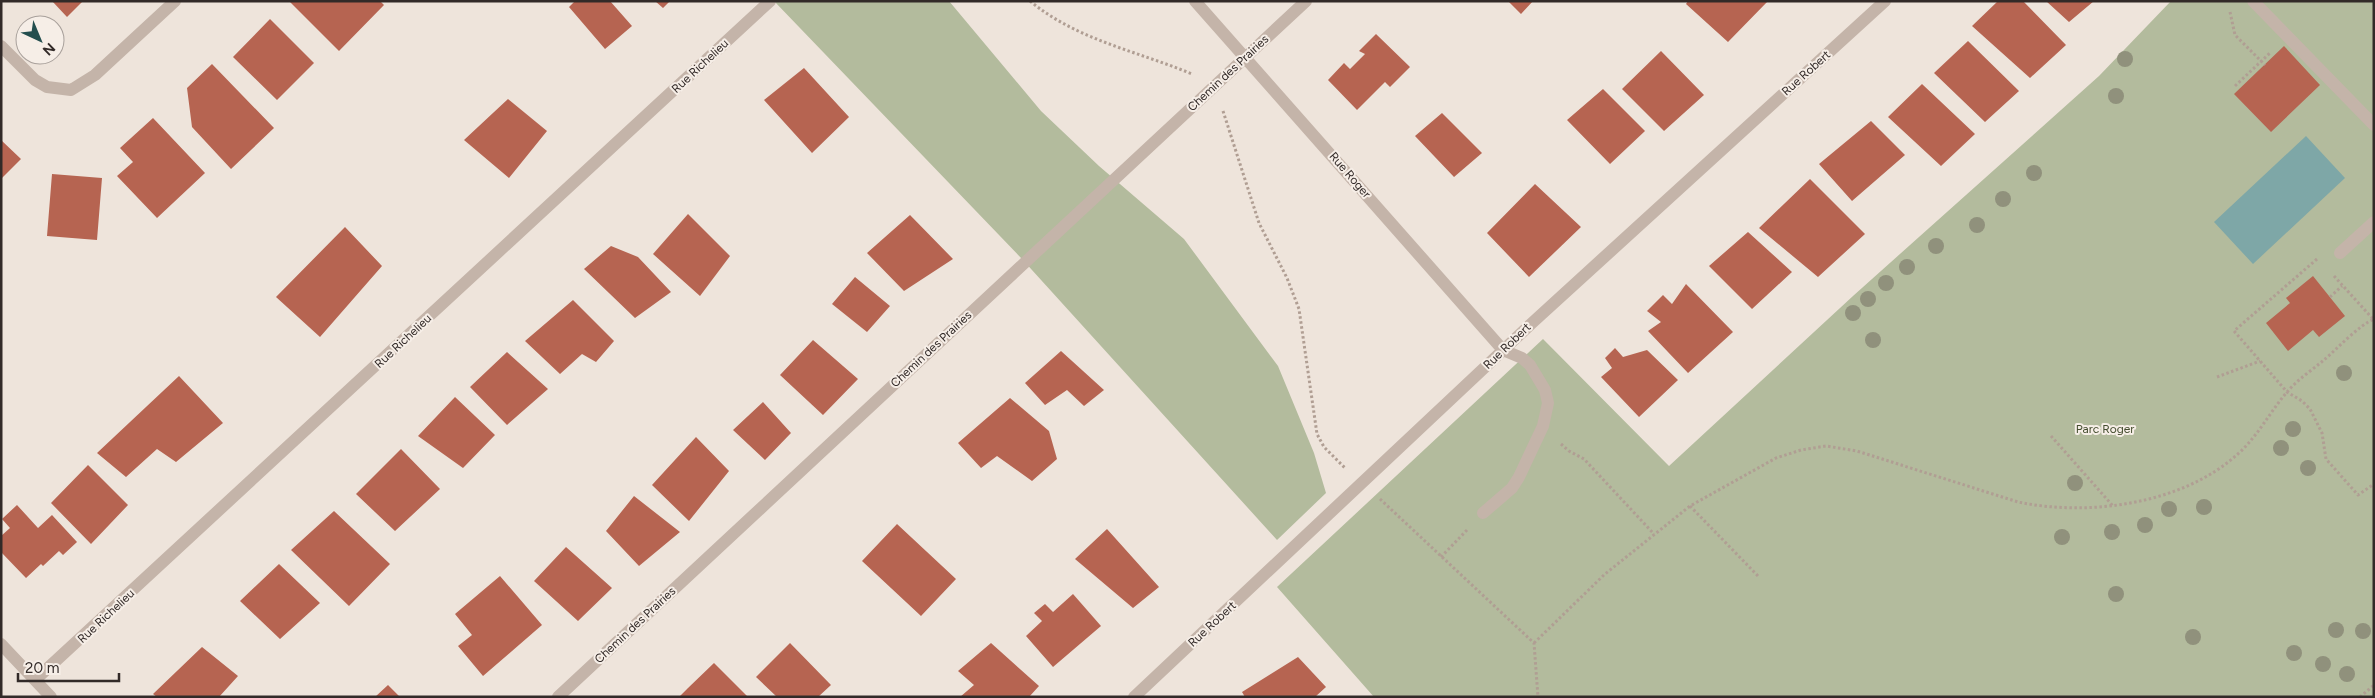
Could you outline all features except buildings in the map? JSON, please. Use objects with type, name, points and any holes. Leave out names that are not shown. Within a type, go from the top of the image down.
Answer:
[{"type":"street","points":[[1,46],[35,80],[47,87],[71,90],[95,75],[175,1]]},
{"type":"street","name":"Rue Richelieu","points":[[35,680],[770,1]]},
{"type":"street","name":"Rue Roger","points":[[1196,1],[1503,350]]},
{"type":"street","name":"Chemin des Prairies","points":[[558,697],[1306,1]]},
{"type":"street","name":"Rue Robert","points":[[1134,697],[1503,350],[1885,1]]},
{"type":"street","points":[[2253,1],[2374,126]]},
{"type":"street","points":[[2340,253],[2374,222]]},
{"type":"street","points":[[1483,513],[1512,488],[1543,426],[1548,403],[1545,390],[1530,365],[1522,358],[1503,350]]},
{"type":"street","points":[[1,644],[51,697]]},
{"type":"path","points":[[1030,1],[1056,20],[1108,45],[1195,75]]},
{"type":"path","points":[[2230,10],[2235,35],[2265,65]]},
{"type":"path","points":[[2235,86],[2272,50]]},
{"type":"path","points":[[1223,112],[1259,223],[1287,278],[1299,309],[1317,434],[1324,448],[1349,472]]},
{"type":"path","points":[[2322,262],[2319,258],[2234,331],[2287,392],[2302,401],[2310,409],[2322,433],[2326,459],[2358,495],[2374,484]]},
{"type":"path","points":[[1534,643],[1605,574],[1690,506],[1776,458],[1801,450],[1826,446],[1857,450],[2018,502],[2044,508],[2075,509],[2113,506],[2177,489],[2206,477],[2222,466],[2255,437],[2287,392],[2373,319],[2331,272]]},
{"type":"path","points":[[2330,297],[2342,286]]},
{"type":"path","points":[[2217,377],[2260,361]]},
{"type":"path","points":[[2051,436],[2113,506]]},
{"type":"path","points":[[1569,451],[1584,459],[1654,534]]},
{"type":"path","points":[[1376,496],[1534,643],[1538,697]]},
{"type":"path","points":[[1690,506],[1759,577]]},
{"type":"path","points":[[1440,557],[1483,513]]},
{"type":"path","points":[[2360,697],[2374,685]]},
{"type":"green space","points":[[774,1],[949,1],[1041,111],[1099,166],[1184,239],[1278,366],[1314,453],[1326,493],[1277,540],[1022,259]]},
{"type":"green space","name":"Parc Roger","points":[[2171,1],[2374,1],[2374,697],[1374,697],[1277,587],[1543,339],[1669,466],[1853,296],[2099,76]]},
{"type":"water","points":[[2306,136],[2345,178],[2253,264],[2214,222]]}]
